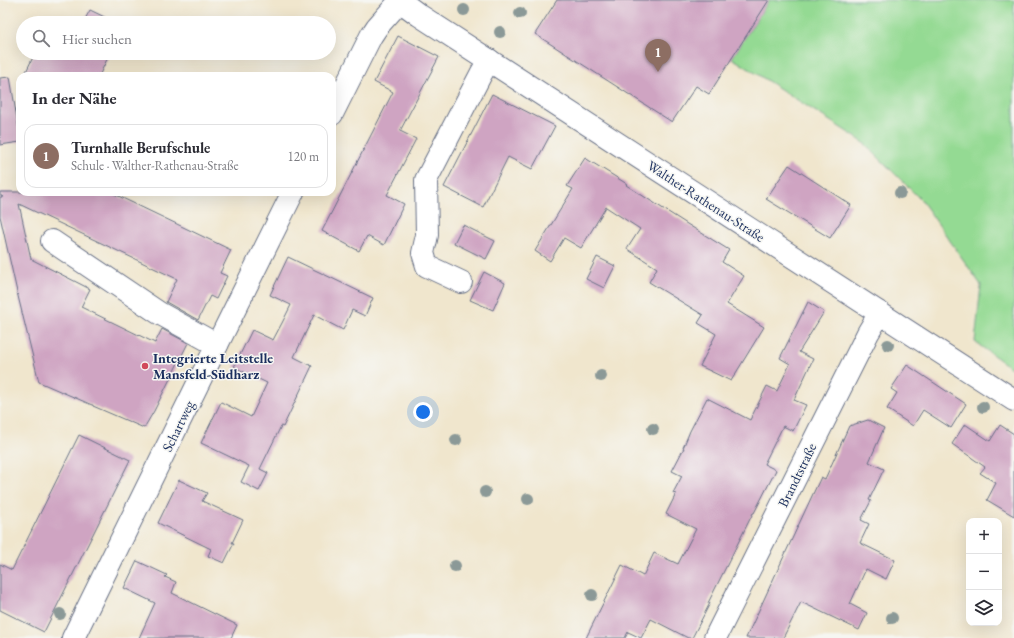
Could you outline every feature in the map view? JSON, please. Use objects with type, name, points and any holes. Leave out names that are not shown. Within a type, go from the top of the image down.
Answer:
[{"type":"street","name":"Walther-Rathenau-Straße","points":[[400,0],[419,15],[1014,400]]},
{"type":"street","points":[[336,106],[371,36],[400,0]]},
{"type":"street","points":[[461,282],[427,266],[423,253],[427,235],[426,180],[489,60]]},
{"type":"street","name":"Schartweg","points":[[74,638],[291,196]]},
{"type":"street","points":[[52,240],[159,313],[217,345]]},
{"type":"street","name":"Brandtstraße","points":[[715,638],[868,333],[880,313]]},
{"type":"green space","points":[[769,0],[1014,0],[1014,370],[975,342],[981,285],[922,201],[863,142],[732,58]]},
{"type":"building","points":[[557,0],[769,0],[709,94],[696,86],[672,122],[535,34]]},
{"type":"building","points":[[90,10],[102,16],[87,16]]},
{"type":"building","points":[[398,36],[439,57],[400,131],[416,139],[387,195],[404,204],[384,245],[367,236],[359,251],[322,231],[393,92],[374,82]]},
{"type":"building","points":[[32,60],[107,60],[101,72],[26,72]]},
{"type":"building","points":[[10,77],[16,113],[16,143],[0,145],[0,78]]},
{"type":"building","points":[[492,94],[555,126],[532,169],[508,157],[483,207],[444,187]]},
{"type":"building","points":[[585,158],[729,250],[722,262],[744,276],[727,304],[764,327],[731,381],[700,366],[716,334],[698,323],[703,315],[649,282],[657,268],[627,249],[640,229],[606,207],[581,248],[564,238],[550,261],[535,251],[573,189],[567,186]]},
{"type":"building","points":[[789,165],[851,205],[830,238],[766,199]]},
{"type":"building","points":[[0,192],[16,192],[16,196],[118,196],[231,250],[220,273],[227,276],[216,299],[210,296],[198,320],[166,302],[177,279],[19,204],[31,259],[90,289],[81,307],[155,343],[162,329],[188,343],[144,428],[39,382],[0,216],[0,197],[3,197],[0,195]]},
{"type":"building","points":[[463,225],[495,241],[486,259],[454,243]]},
{"type":"building","points":[[288,257],[373,298],[365,316],[352,310],[343,330],[314,315],[294,357],[312,366],[283,427],[281,426],[260,469],[268,473],[259,491],[241,482],[249,466],[201,443],[221,402],[251,417],[267,383],[234,367],[252,330],[273,340],[291,305],[270,295]]},
{"type":"building","points":[[597,257],[615,266],[604,288],[586,279]]},
{"type":"building","points":[[484,272],[505,283],[493,310],[470,300]]},
{"type":"building","points":[[808,302],[824,312],[799,352],[813,359],[794,400],[806,405],[793,431],[783,426],[764,464],[776,470],[708,603],[710,603],[692,638],[688,638],[651,619],[641,638],[628,632],[625,638],[586,638],[622,565],[643,576],[654,553],[678,564],[696,529],[666,514],[676,494],[673,493],[682,476],[672,471],[684,448],[690,431],[707,398],[750,420],[767,386],[777,391],[790,364],[780,358]]},
{"type":"building","points":[[907,365],[966,404],[951,428],[923,410],[913,426],[887,409],[897,393],[891,389]]},
{"type":"building","points":[[868,420],[884,428],[869,462],[884,469],[869,500],[871,501],[861,520],[869,524],[860,543],[895,560],[886,579],[866,569],[850,604],[867,613],[859,630],[801,602],[783,638],[746,638],[821,477],[825,479],[849,426]]},
{"type":"building","points":[[965,424],[990,441],[1000,425],[1014,434],[1014,516],[987,500],[996,483],[980,473],[985,467],[952,444]]},
{"type":"building","points":[[79,435],[130,460],[44,632],[0,610],[0,564],[12,570]]},
{"type":"building","points":[[179,480],[207,493],[202,501],[243,520],[224,563],[208,556],[211,549],[158,523]]},
{"type":"building","points":[[137,561],[167,575],[165,577],[176,582],[172,593],[237,625],[231,638],[139,638],[155,603],[124,588]]},
{"type":"place","name":"Turnhalle Berufschule","points":[[658,72]]},
{"type":"place","name":"Integrierte Leitstelle Mansfeld-Südharz","points":[[145,366]]}]
